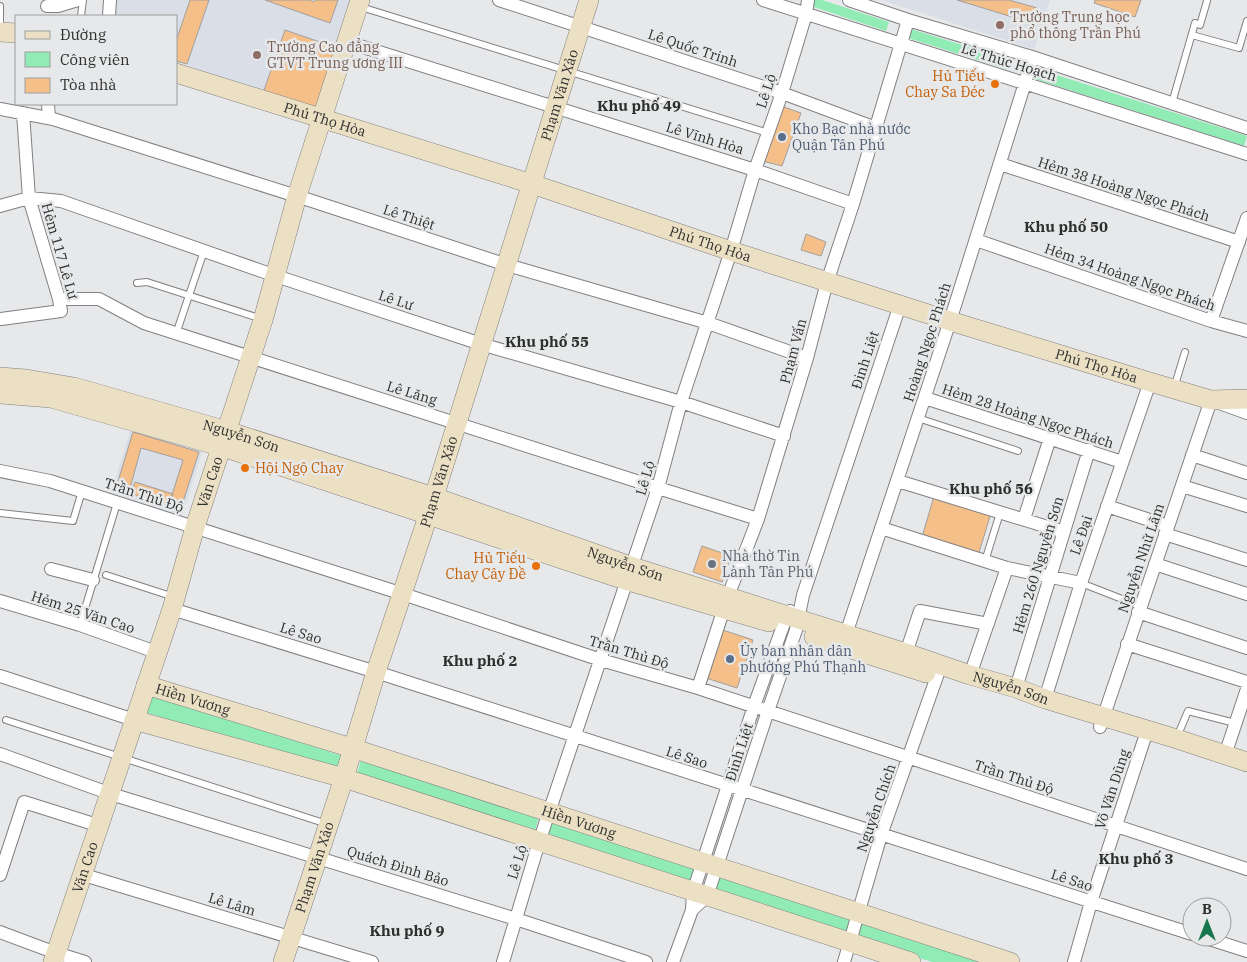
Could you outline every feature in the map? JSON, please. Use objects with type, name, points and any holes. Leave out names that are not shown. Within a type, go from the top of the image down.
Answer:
[{"type":"street","points":[[47,7],[78,0]]},
{"type":"street","points":[[109,15],[110,0]]},
{"type":"street","name":"Lê Quốc Trinh","points":[[499,0],[782,93],[876,128]]},
{"type":"street","name":"Phạm Văn Xảo","points":[[282,962],[329,824],[376,672],[428,516],[481,344],[508,265],[589,0]]},
{"type":"street","name":"Lê Thúc Hoạch","points":[[762,0],[1247,154]]},
{"type":"street","name":"Lê Lộ","points":[[503,962],[539,842],[658,488],[681,402],[731,251],[755,170],[782,93],[806,14],[808,0]]},
{"type":"street","name":"Lê Thúc Hoạch","points":[[849,0],[908,20],[1032,57],[1247,128]]},
{"type":"street","name":"Văn Cao","points":[[55,958],[174,603],[196,527],[263,320],[297,196],[359,3]]},
{"type":"street","name":"Phạm Vấn","points":[[698,688],[726,603],[758,519],[807,358],[827,282],[853,204],[908,20]]},
{"type":"street","points":[[0,32],[15,33]]},
{"type":"street","name":"Lê Vĩnh Hòa","points":[[347,42],[755,170],[853,204]]},
{"type":"street","name":"Hoàng Ngọc Phách","points":[[846,634],[950,321],[1032,57]]},
{"type":"street","name":"Phú Thọ Hòa","points":[[178,74],[532,184],[827,282],[1150,382],[1211,400],[1247,399]]},
{"type":"street","points":[[48,105],[49,118]]},
{"type":"street","name":"Lê Thiệt","points":[[0,109],[49,118],[508,265],[708,323],[807,358]]},
{"type":"street","name":"Hẻm 117 Lê Lư","points":[[1,320],[61,311],[28,198],[23,113]]},
{"type":"street","name":"Hẻm 38 Hoàng Ngọc Phách","points":[[1000,164],[1240,242]]},
{"type":"street","name":"Lê Lư","points":[[0,206],[28,198],[61,201],[276,276],[481,344],[681,402],[784,436]]},
{"type":"street","points":[[1211,322],[1247,218]]},
{"type":"street","name":"Hẻm 34 Hoàng Ngọc Phách","points":[[976,240],[1211,322],[1247,331]]},
{"type":"street","name":"Lê Lăng","points":[[59,299],[99,299],[144,323],[176,334],[758,519]]},
{"type":"street","name":"Đinh Liệt","points":[[711,864],[728,786],[754,706],[803,595],[900,305]]},
{"type":"street","name":"Nguyễn Sơn","points":[[0,377],[26,378],[81,398],[434,497],[630,574]]},
{"type":"street","name":"Lê Đại","points":[[1045,699],[1081,583],[1150,382]]},
{"type":"street","name":"Nguyễn Sơn","points":[[0,394],[81,398]]},
{"type":"street","name":"Hẻm 28 Hoàng Ngọc Phách","points":[[925,398],[1122,462]]},
{"type":"street","points":[[1211,400],[1247,413]]},
{"type":"street","name":"Nguyễn Nhữ Lãm","points":[[1102,722],[1211,400]]},
{"type":"street","points":[[1024,519],[1050,438]]},
{"type":"street","name":"Nguyễn Sơn","points":[[225,439],[428,516],[726,603],[1102,722],[1177,739],[1247,762]]},
{"type":"street","name":"Hẻm 260 Nguyễn Sơn","points":[[1016,688],[1089,450]]},
{"type":"street","points":[[1192,454],[1247,472]]},
{"type":"street","name":"Trần Thủ Độ","points":[[0,471],[50,481],[196,527],[601,660],[754,706],[1247,869]]},
{"type":"street","points":[[898,481],[1064,532]]},
{"type":"street","points":[[1182,486],[1247,506]]},
{"type":"street","points":[[1107,506],[1247,560]]},
{"type":"street","points":[[882,528],[1007,568],[1081,583]]},
{"type":"street","points":[[1155,564],[1247,594]]},
{"type":"street","points":[[970,675],[1007,568]]},
{"type":"street","points":[[51,569],[93,580]]},
{"type":"street","name":"Hẻm 25 Văn Cao","points":[[0,601],[80,625],[156,652]]},
{"type":"street","name":"Lê Sao","points":[[174,603],[575,737],[1182,931]]},
{"type":"street","points":[[1139,609],[1247,648]]},
{"type":"street","points":[[906,653],[920,611],[988,624]]},
{"type":"street","name":"Đinh Liệt","points":[[673,962],[711,864],[743,790],[768,711],[791,623]]},
{"type":"street","name":"Nguyễn Sơn","points":[[791,623],[846,634],[906,653],[939,671],[970,675],[1016,688],[1144,740],[1247,774]]},
{"type":"street","points":[[1128,644],[1247,682]]},
{"type":"street","name":"Nguyễn Chích","points":[[844,962],[881,835],[939,671]]},
{"type":"street","points":[[0,676],[134,720],[344,778],[539,842],[697,899],[911,962]]},
{"type":"street","name":"Hiền Vương","points":[[146,685],[352,748],[1010,962]]},
{"type":"street","points":[[1225,755],[1247,689]]},
{"type":"street","name":"Võ Văn Dũng","points":[[1074,962],[1091,902],[1144,740]]},
{"type":"street","name":"Quách Đình Bảo","points":[[0,754],[111,794],[516,919],[646,962]]},
{"type":"street","points":[[0,875],[24,802],[100,826]]},
{"type":"street","name":"Lê Lâm","points":[[84,875],[372,962]]},
{"type":"street","points":[[0,932],[55,958],[85,962]]},
{"type":"street","points":[[1232,946],[1247,951]]},
{"type":"lane","points":[[81,15],[83,0]]},
{"type":"lane","points":[[1172,103],[1195,23],[1200,25],[1207,1]]},
{"type":"lane","points":[[359,3],[567,72],[768,133]]},
{"type":"lane","points":[[0,6],[0,32]]},
{"type":"lane","points":[[1192,35],[1238,48],[1247,21]]},
{"type":"lane","points":[[176,334],[204,251]]},
{"type":"lane","points":[[137,283],[147,282],[263,320]]},
{"type":"lane","points":[[1174,389],[1185,352]]},
{"type":"lane","points":[[918,418],[1018,451]]},
{"type":"lane","points":[[0,512],[74,520],[82,491]]},
{"type":"lane","points":[[80,625],[117,503]]},
{"type":"lane","points":[[985,561],[1000,513]]},
{"type":"lane","points":[[106,575],[174,603]]},
{"type":"lane","points":[[1081,583],[1139,609]]},
{"type":"lane","points":[[1177,739],[1188,711],[1235,723]]},
{"type":"lane","points":[[6,720],[329,824]]},
{"type":"shaded area","name":"Trường Cao đẳng GTVT Trung ương III","points":[[113,0],[354,0],[340,49],[263,93],[178,62],[178,15],[111,15]]},
{"type":"shaded area","name":"Trường Trung học phổ thông Trần Phú","points":[[881,0],[1050,0],[1034,49]]},
{"type":"shaded area","points":[[131,428],[203,449],[181,519],[110,497]]},
{"type":"green space","points":[[813,0],[822,0],[889,22],[886,31],[811,6]]},
{"type":"green space","points":[[908,28],[1013,61],[1009,70],[905,37]]},
{"type":"green space","points":[[1035,68],[1247,136],[1244,146],[1032,78]]},
{"type":"green space","points":[[151,695],[343,756],[337,773],[145,712]]},
{"type":"green space","points":[[361,760],[539,817],[534,834],[356,777]]},
{"type":"green space","points":[[552,822],[698,869],[693,886],[546,838]]},
{"type":"green space","points":[[720,877],[852,920],[846,937],[714,894]]},
{"type":"green space","points":[[862,921],[989,962],[932,962],[857,938]]},
{"type":"building","points":[[190,0],[209,0],[187,64],[178,62],[178,35]]},
{"type":"building","points":[[265,0],[310,0],[314,2],[315,0],[338,0],[330,23]]},
{"type":"building","points":[[957,0],[1009,0],[1037,8],[1032,23]]},
{"type":"building","points":[[1095,0],[1141,0],[1135,17],[1094,3]]},
{"type":"building","points":[[285,30],[340,49],[318,112],[263,93]]},
{"type":"building","name":"Kho Bạc nhà nước Quận Tân Phú","points":[[781,106],[801,113],[782,166],[762,161]]},
{"type":"building","points":[[806,234],[826,242],[821,256],[801,250]]},
{"type":"building","points":[[133,432],[199,452],[183,502],[171,498],[183,460],[141,448],[129,492],[116,488]]},
{"type":"building","points":[[135,482],[173,494],[169,506],[131,494]]},
{"type":"building","points":[[934,496],[991,513],[978,556],[922,537]]},
{"type":"building","name":"Nhà thờ Tin Lành Tân Phú","points":[[702,546],[731,556],[722,582],[693,572]]},
{"type":"building","name":"Ủy ban nhân dân phường Phú Thạnh","points":[[723,630],[753,640],[737,688],[706,678]]},
{"type":"place","name":"Trường Trung học phổ thông Trần Phú","points":[[1000,25]]},
{"type":"place","name":"Trường Cao đẳng GTVT Trung ương III","points":[[257,55]]},
{"type":"place","name":"Hủ Tiếu Chay Sa Đéc","points":[[995,84]]},
{"type":"place","name":"Kho Bạc nhà nước Quận Tân Phú","points":[[782,137]]},
{"type":"place","name":"Hội Ngộ Chay","points":[[245,468]]},
{"type":"place","name":"Nhà thờ Tin Lành Tân Phú","points":[[712,564]]},
{"type":"place","name":"Hủ Tiếu Chay Cây Đề","points":[[536,566]]},
{"type":"place","name":"Ủy ban nhân dân phường Phú Thạnh","points":[[730,659]]},
{"type":"district","name":"Khu phố 49","points":[[639,106]]},
{"type":"district","name":"Khu phố 50","points":[[1066,227]]},
{"type":"district","name":"Khu phố 55","points":[[547,342]]},
{"type":"district","name":"Khu phố 56","points":[[991,489]]},
{"type":"district","name":"Khu phố 2","points":[[480,661]]},
{"type":"district","name":"Khu phố 3","points":[[1136,859]]},
{"type":"district","name":"Khu phố 9","points":[[407,931]]}]
